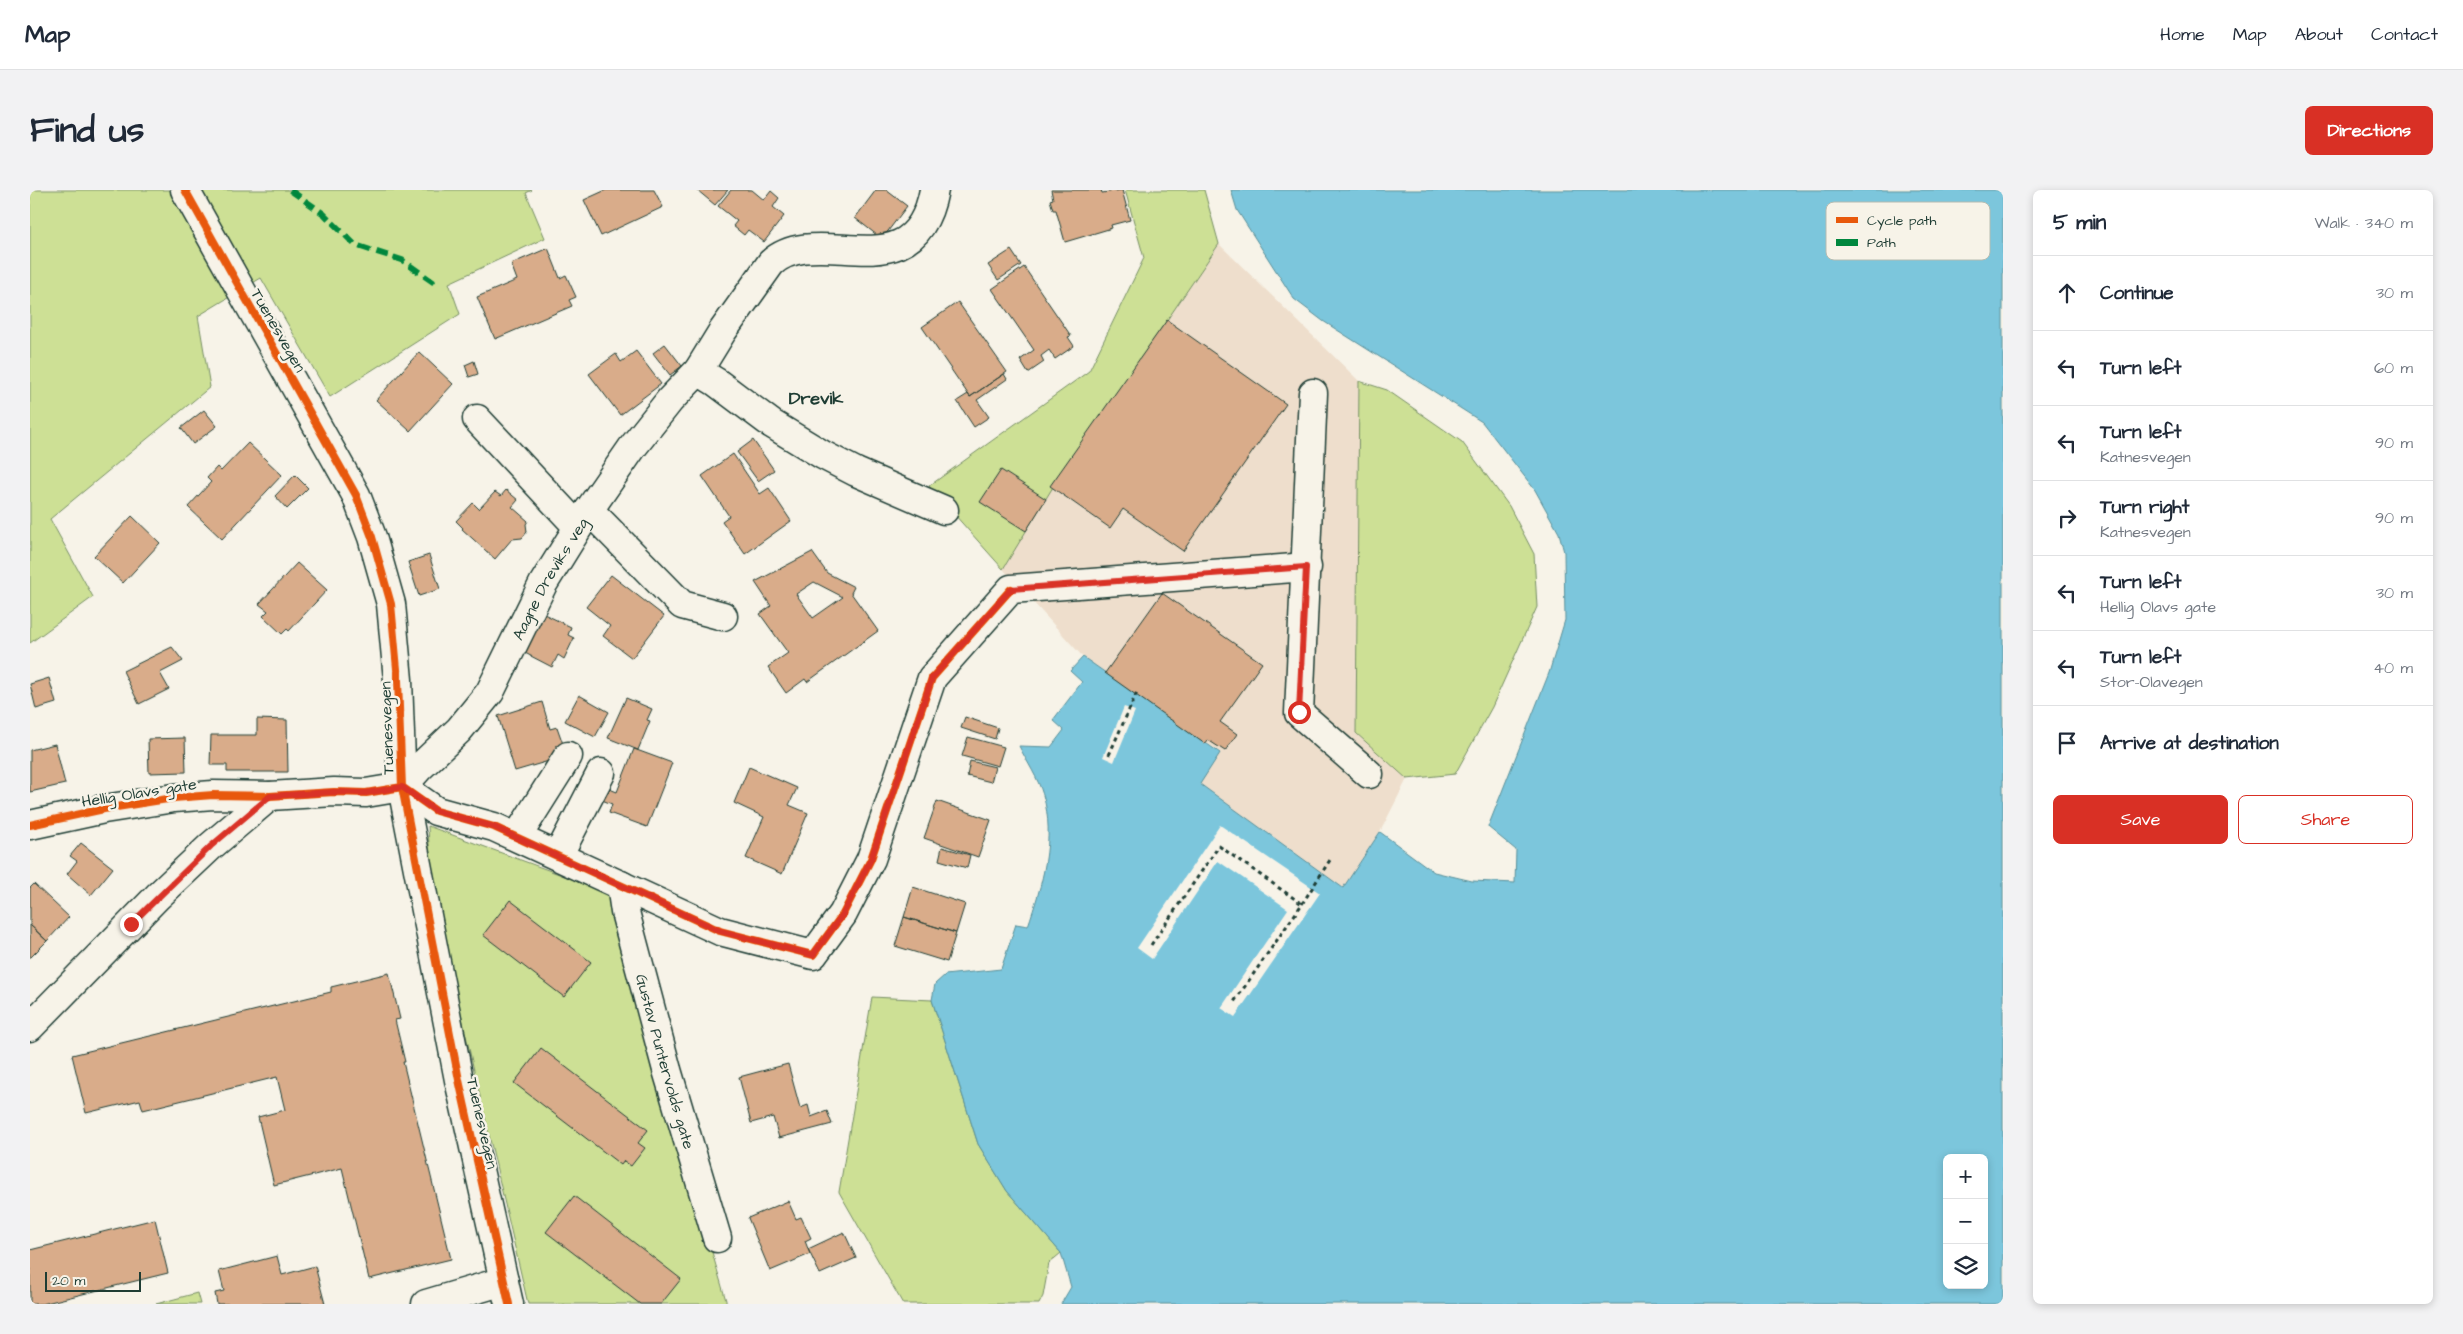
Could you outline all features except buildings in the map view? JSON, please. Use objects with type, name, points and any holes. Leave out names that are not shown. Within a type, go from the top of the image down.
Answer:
[{"type":"street","name":"Tuenesvegen","points":[[185,190],[356,495],[372,537],[390,604],[396,650],[402,787],[459,1080],[507,1293]]},
{"type":"street","name":"Aagne Dreviks veg","points":[[402,787],[459,730],[490,692],[543,584],[583,518],[632,448],[670,400],[698,371],[722,332],[777,257],[815,247],[866,252],[899,243],[909,237],[925,222],[934,190]]},
{"type":"street","points":[[698,371],[716,382],[772,424],[823,455],[856,472],[944,510]]},
{"type":"street","points":[[1313,393],[1299,712],[1369,774]]},
{"type":"street","points":[[477,419],[583,518],[682,605],[723,616]]},
{"type":"street","points":[[402,787],[436,811],[494,827],[720,931],[813,955],[843,914],[871,859],[932,678],[1011,589],[1306,567]]},
{"type":"street","points":[[517,837],[568,756]]},
{"type":"street","points":[[558,856],[601,773]]},
{"type":"street","name":"Hellig Olavs gate","points":[[30,825],[104,809],[174,798],[213,795],[270,796],[334,792],[366,793],[402,787]]},
{"type":"street","points":[[30,1027],[158,896],[211,846],[270,796]]},
{"type":"street","name":"Gustav Puntervolds gate","points":[[621,884],[625,912],[668,1070],[717,1238]]},
{"type":"street","points":[[426,1304],[507,1293]]},
{"type":"path","points":[[1109,755],[1138,692]]},
{"type":"path","points":[[1151,945],[1219,846],[1302,904]]},
{"type":"path","points":[[1234,1002],[1330,860]]},
{"type":"shaded area","points":[[1219,244],[1359,381],[1356,733],[1407,779],[1380,832],[1343,888],[1199,784],[1220,752],[1083,657],[1003,569],[1053,487]]},
{"type":"green space","points":[[30,190],[532,190],[526,193],[545,238],[449,283],[460,314],[330,397],[261,278],[198,316],[210,387],[50,519],[93,597],[30,643]]},
{"type":"green space","points":[[1125,190],[1204,190],[1219,244],[1053,487],[1003,569],[929,486],[1089,371],[1144,258]]},
{"type":"green space","points":[[1359,381],[1387,390],[1462,442],[1509,506],[1534,554],[1537,607],[1492,707],[1455,774],[1407,779],[1356,733]]},
{"type":"green space","points":[[428,826],[608,892],[727,1304],[528,1304],[431,884]]},
{"type":"green space","points":[[872,997],[932,1000],[978,1144],[1007,1191],[1061,1253],[1049,1263],[1043,1296],[1039,1304],[903,1304],[839,1192]]},
{"type":"green space","points":[[197,1293],[200,1304],[156,1304]]},
{"type":"water","points":[[1231,190],[2003,190],[2003,1304],[1061,1304],[1071,1287],[1061,1253],[1007,1191],[978,1144],[932,1000],[935,984],[945,975],[1001,969],[1016,924],[1028,926],[1046,861],[1048,828],[1047,811],[1041,789],[1019,746],[1051,747],[1064,730],[1053,720],[1082,682],[1070,671],[1083,657],[1220,753],[1200,784],[1343,888],[1380,832],[1434,872],[1472,881],[1515,883],[1516,850],[1488,827],[1549,673],[1565,620],[1564,552],[1559,533],[1535,490],[1482,422],[1323,321],[1294,299],[1237,210]]},
{"type":"pier","points":[[1124,707],[1135,711],[1114,762],[1103,757]]},
{"type":"pier","points":[[1220,825],[1320,893],[1235,1017],[1221,1008],[1288,909],[1218,861],[1152,959],[1137,948]]},
{"type":"marked path","points":[[290,190],[324,214],[355,245],[402,260],[436,284]]},
{"type":"cycle path","points":[[185,190],[356,495],[372,537],[391,604],[398,680],[402,787],[459,1080],[509,1304]]},
{"type":"cycle path","points":[[30,825],[104,809],[174,798],[213,795],[270,796],[334,792],[366,793],[402,787],[436,811],[494,827],[720,931],[813,955],[843,914],[871,859],[932,678],[1011,589]]},
{"type":"district","name":"Drevik","points":[[816,398]]},
{"type":"route","points":[[131,924],[211,846],[270,796],[334,792],[366,793],[402,787],[436,811],[494,827],[720,931],[813,955],[843,914],[871,859],[932,678],[992,608],[1011,589],[1306,567],[1299,712]]}]
